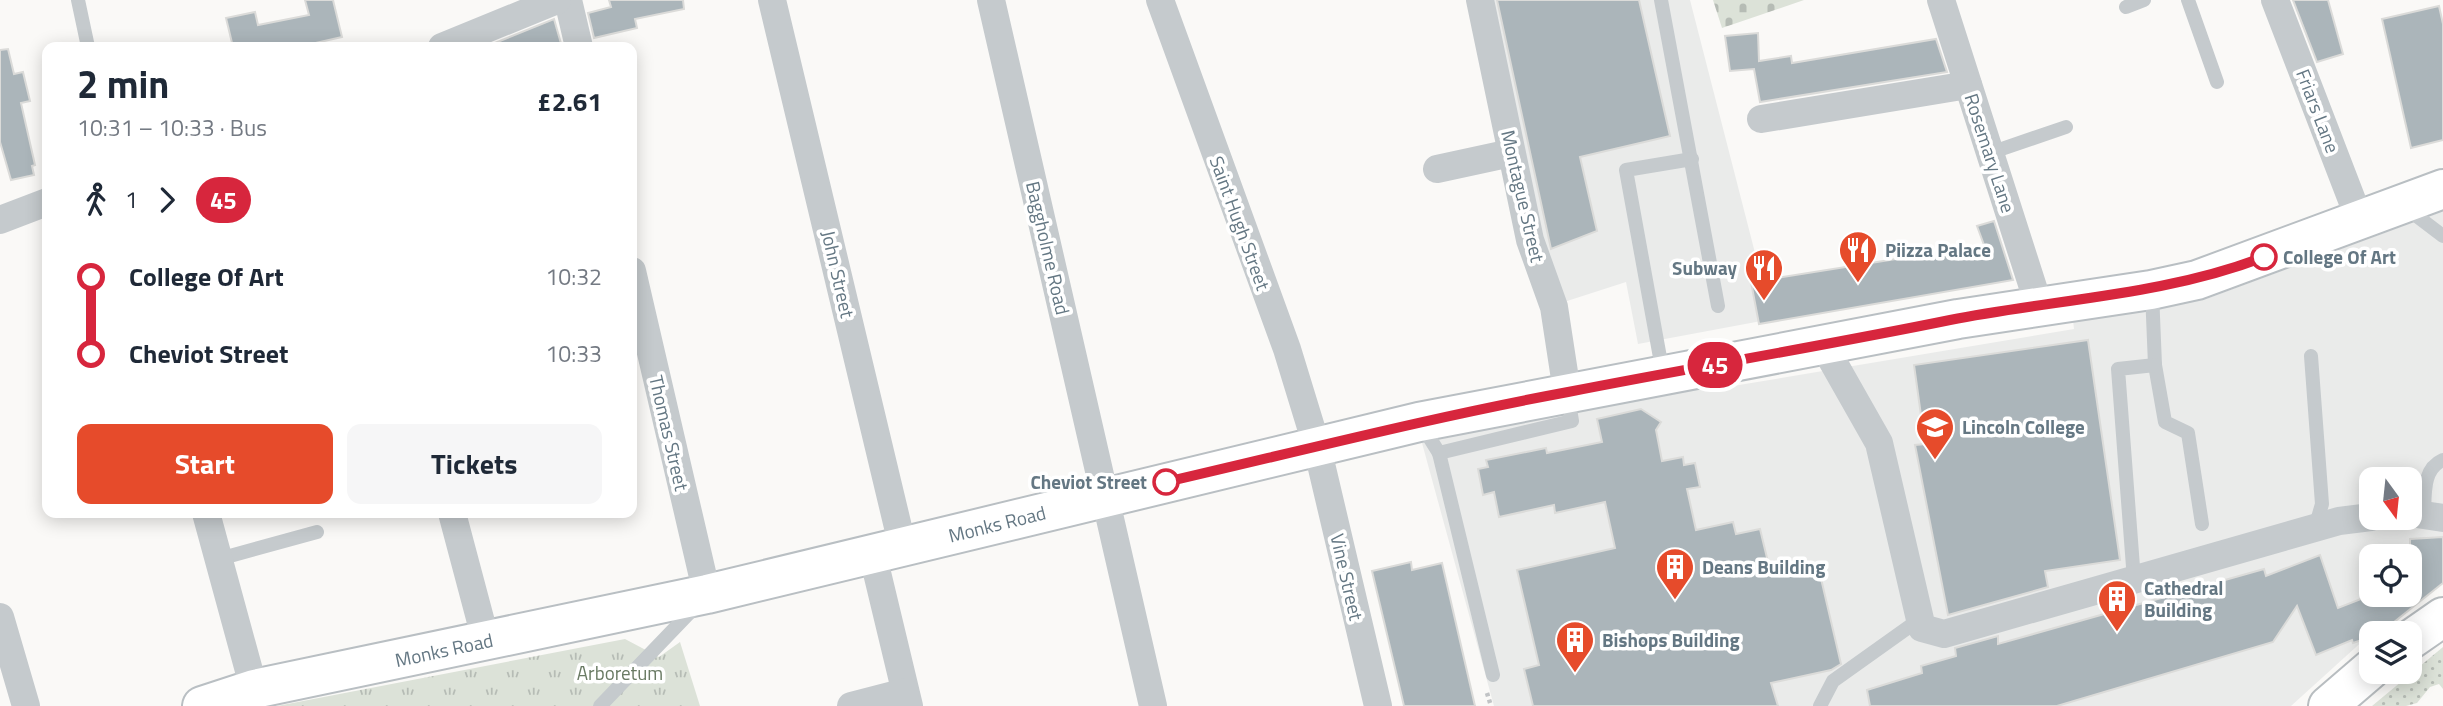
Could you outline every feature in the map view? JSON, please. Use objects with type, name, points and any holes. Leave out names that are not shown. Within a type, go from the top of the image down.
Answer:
[{"type":"main road","name":"Monks Road","points":[[202,706],[254,689],[707,594],[888,552],[1106,496],[1317,447],[1429,438],[1567,392],[2039,306],[2151,290],[2216,276],[2427,196]]},
{"type":"main road","points":[[2422,632],[2443,617]]},
{"type":"main road","points":[[2328,706],[2359,679]]},
{"type":"street","points":[[451,42],[513,9],[557,0]]},
{"type":"street","points":[[568,0],[578,42]]},
{"type":"street","name":"John Street","points":[[772,0],[888,552],[907,699]]},
{"type":"street","name":"Baggholme Road","points":[[991,0],[1106,496]]},
{"type":"street","name":"Saint Hugh Street","points":[[1160,0],[1287,349],[1317,447]]},
{"type":"street","name":"Montague Street","points":[[1480,0],[1530,240],[1554,307],[1567,392]]},
{"type":"street","name":"Rosemary Lane","points":[[1941,0],[2039,306]]},
{"type":"street","name":"Friars Lane","points":[[2276,0],[2360,221]]},
{"type":"street","points":[[1761,119],[1968,85]]},
{"type":"street","points":[[1437,169],[1511,153]]},
{"type":"street","points":[[0,220],[42,204]]},
{"type":"street","name":"Thomas Street","points":[[637,293],[707,594]]},
{"type":"street","points":[[1824,346],[1879,443],[1921,623],[1944,635],[2315,528],[2359,519]]},
{"type":"street","name":"Vine Street","points":[[1317,447],[1378,706]]},
{"type":"street","points":[[1106,496],[1153,706]]},
{"type":"street","points":[[207,518],[254,689]]},
{"type":"street","points":[[453,518],[486,641]]},
{"type":"street","points":[[0,617],[26,706]]},
{"type":"street","points":[[851,706],[907,699]]},
{"type":"lane","points":[[78,0],[87,42]]},
{"type":"lane","points":[[1661,0],[1718,306]]},
{"type":"lane","points":[[2126,7],[2144,0]]},
{"type":"lane","points":[[2188,0],[2217,82]]},
{"type":"lane","points":[[1990,153],[2066,127]]},
{"type":"lane","points":[[1663,375],[1626,170],[1692,159]]},
{"type":"lane","points":[[2427,196],[2418,217],[2443,236]]},
{"type":"lane","points":[[2151,290],[2155,365],[2165,422],[2188,433],[2202,524]]},
{"type":"lane","points":[[2311,356],[2322,504],[2315,528]]},
{"type":"lane","points":[[2133,580],[2118,369],[2155,365]]},
{"type":"lane","points":[[1429,438],[1493,675]]},
{"type":"lane","points":[[2426,515],[2425,482],[2432,468],[2443,460]]},
{"type":"lane","points":[[219,559],[317,532]]},
{"type":"lane","points":[[600,706],[707,594]]},
{"type":"lane","points":[[1820,706],[1833,681],[1840,675],[1921,623]]},
{"type":"shaded area","points":[[1488,0],[1690,0],[1772,319],[1638,344],[1626,282],[1564,302],[1545,248]]},
{"type":"shaded area","name":"Lincoln College","points":[[2443,211],[2443,578],[2422,598],[2422,544],[2359,544],[2359,607],[2412,607],[2397,621],[2359,621],[2359,644],[2291,706],[1494,706],[1422,443],[1682,387],[1721,388],[2074,329],[2073,320],[2206,299]]},
{"type":"green space","points":[[1713,0],[1804,0],[1722,28]]},
{"type":"green space","name":"Arboretum","points":[[625,639],[659,657],[680,642],[700,706],[277,706]]},
{"type":"green space","points":[[2443,647],[2443,689],[2439,684],[2430,687],[2417,703],[2406,706],[2372,706],[2398,684],[2422,684],[2422,664]]},
{"type":"building","points":[[305,0],[333,0],[342,37],[320,42],[232,42],[226,18],[255,12],[258,25],[309,15]]},
{"type":"building","points":[[609,0],[683,0],[684,9],[635,19],[637,28],[594,38],[588,13],[611,7]]},
{"type":"building","points":[[1497,0],[1639,0],[1670,136],[1580,157],[1597,231],[1551,249]]},
{"type":"building","points":[[2293,0],[2328,0],[2343,54],[2317,62]]},
{"type":"building","points":[[2439,6],[2443,24],[2443,140],[2411,148],[2382,19]]},
{"type":"building","points":[[554,19],[561,42],[497,42]]},
{"type":"building","points":[[1758,33],[1759,61],[1791,56],[1792,63],[1936,39],[1947,72],[1760,102],[1754,69],[1730,71],[1725,36]]},
{"type":"building","points":[[8,49],[14,74],[23,72],[30,101],[21,103],[35,165],[32,166],[34,175],[11,180],[0,142],[0,50]]},
{"type":"building","points":[[1994,221],[2013,280],[1759,324],[1751,282],[1984,245],[1977,226]]},
{"type":"building","points":[[2088,340],[2120,560],[2045,571],[2048,587],[1948,615],[1915,445],[1925,444],[1914,365]]},
{"type":"building","name":"Deans Building","points":[[1641,409],[1661,422],[1656,430],[1662,461],[1683,457],[1684,465],[1695,463],[1700,487],[1687,489],[1696,530],[1733,522],[1736,534],[1760,529],[1768,562],[1804,566],[1805,574],[1819,570],[1841,664],[1831,670],[1771,683],[1778,706],[1533,706],[1524,669],[1539,665],[1517,570],[1615,548],[1605,502],[1555,513],[1554,505],[1499,517],[1494,492],[1483,495],[1478,469],[1488,467],[1486,460],[1546,448],[1547,453],[1602,442],[1597,419]]},
{"type":"building","name":"Cathedral Building","points":[[2443,537],[2443,583],[2422,600],[2422,544],[2410,544],[2410,539]]},
{"type":"building","name":"Cathedral Building","points":[[2320,555],[2338,608],[2359,600],[2359,607],[2413,607],[2395,621],[2359,621],[2359,641],[2353,643],[2352,640],[2316,655],[2297,606],[2273,642],[2057,706],[1870,706],[1867,690],[1922,673],[1921,666],[1956,656],[1955,648],[1998,636],[1998,644],[2264,569],[2266,576]]},
{"type":"building","points":[[1411,562],[1412,570],[1442,563],[1475,706],[1404,706],[1372,571]]},
{"type":"bus line","name":"45","points":[[1166,482],[1419,422],[1567,392],[1958,319],[2151,290],[2216,276],[2264,257]]},
{"type":"place","name":"College Of Art","points":[[2264,257]]},
{"type":"place","name":"Piizza Palace","points":[[1858,284]]},
{"type":"place","name":"Subway","points":[[1764,302]]},
{"type":"place","name":"Lincoln College","points":[[1935,461]]},
{"type":"place","name":"Cheviot Street","points":[[1166,482]]},
{"type":"place","name":"Deans Building","points":[[1675,601]]},
{"type":"place","name":"Cathedral Building","points":[[2117,633]]},
{"type":"place","name":"Bishops Building","points":[[1575,674]]}]
